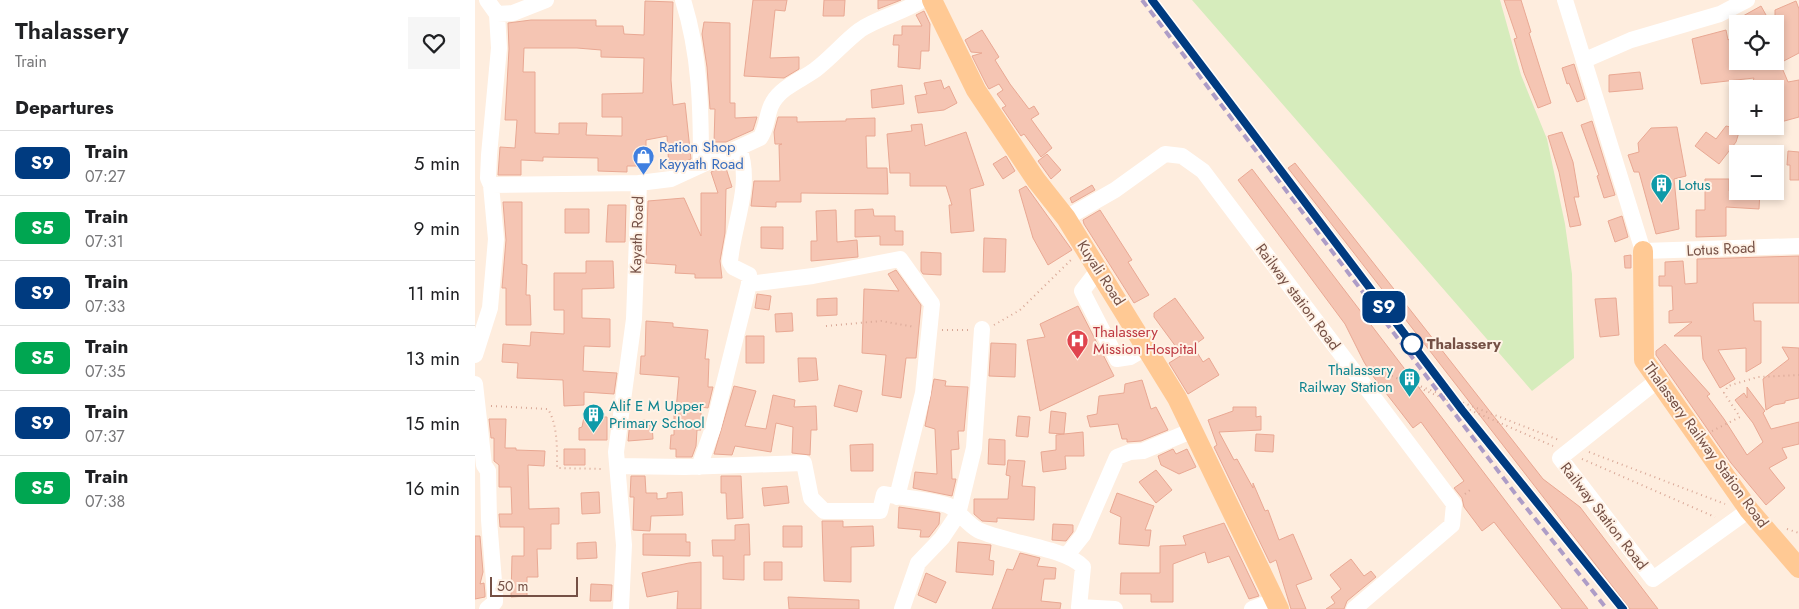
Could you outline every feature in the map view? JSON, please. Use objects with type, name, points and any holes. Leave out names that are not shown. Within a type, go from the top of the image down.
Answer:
[{"type":"main road","name":"Kuyali Road","points":[[933,0],[976,90],[1036,180],[1066,218],[1085,247],[1177,398],[1191,431],[1204,450],[1241,532],[1277,604]]},
{"type":"main road","name":"Thalassery Railway Station Road","points":[[1643,251],[1644,360],[1749,510],[1799,568]]},
{"type":"street","points":[[475,355],[490,308],[496,239],[491,185],[488,178],[499,48],[497,14],[487,0]]},
{"type":"street","points":[[497,14],[513,13],[546,0]]},
{"type":"street","points":[[683,0],[691,26],[698,64],[701,97],[701,164]]},
{"type":"street","name":"Kayath Road","points":[[621,609],[624,544],[617,437],[634,319],[639,183],[671,179],[761,138],[765,131],[768,112],[786,88],[822,65],[861,29],[911,7],[922,0]]},
{"type":"street","points":[[1565,0],[1643,251]]},
{"type":"street","points":[[1585,60],[1631,40],[1720,14],[1747,0]]},
{"type":"street","points":[[699,467],[713,428],[749,284],[749,275],[733,267],[730,262],[745,180],[745,162],[739,148]]},
{"type":"street","name":"Railway station Road","points":[[1066,218],[1115,190],[1165,154],[1182,156],[1203,171],[1430,471],[1454,504],[1452,525],[1354,609]]},
{"type":"street","points":[[491,185],[639,183]]},
{"type":"street","name":"Lotus Road","points":[[1643,251],[1799,246]]},
{"type":"street","points":[[749,284],[813,276],[900,259],[932,304],[923,393],[897,497]]},
{"type":"street","points":[[1099,269],[1082,291],[1117,359],[1130,356],[1147,348]]},
{"type":"street","points":[[901,609],[918,563],[942,538],[959,514],[974,448],[982,330]]},
{"type":"street","points":[[475,366],[475,371]]},
{"type":"street","name":"Railway Station Road","points":[[1658,380],[1560,458],[1653,578],[1749,510]]},
{"type":"street","points":[[475,384],[479,407],[480,464],[488,470],[489,520],[495,594],[495,602],[487,609]]},
{"type":"street","points":[[1067,555],[1083,535],[1117,457],[1130,452],[1143,451],[1191,431]]},
{"type":"street","points":[[618,468],[805,463],[811,498],[824,511],[880,511],[884,494],[949,506],[977,530],[1026,546],[1067,555],[1077,560],[1083,567],[1079,607],[1115,609]]},
{"type":"street","points":[[1252,609],[1277,604]]},
{"type":"path","points":[[826,326],[881,321],[895,325],[929,329],[982,330],[1002,322],[1020,310],[1085,247]]},
{"type":"path","points":[[1378,370],[1561,450]]},
{"type":"path","points":[[1699,438],[1740,417],[1723,393],[1728,386],[1758,377],[1799,375]]},
{"type":"path","points":[[479,407],[493,406],[548,410],[553,417],[557,468],[618,468]]},
{"type":"path","points":[[1579,458],[1717,518]]},
{"type":"green space","points":[[1192,0],[1500,0],[1521,75],[1547,139],[1565,224],[1572,274],[1574,358],[1532,391]]},
{"type":"building","points":[[753,0],[787,0],[785,11],[775,10],[770,58],[799,57],[799,69],[784,78],[744,76]]},
{"type":"building","points":[[824,0],[845,0],[844,16],[823,16]]},
{"type":"building","points":[[878,0],[901,0],[878,9]]},
{"type":"building","points":[[1504,0],[1521,0],[1531,32],[1529,33],[1551,103],[1538,108],[1524,73],[1514,39],[1517,38]]},
{"type":"building","points":[[645,1],[673,2],[671,80],[673,105],[685,103],[691,159],[669,168],[667,136],[646,140],[646,166],[627,166],[627,172],[598,171],[598,158],[543,157],[543,161],[521,160],[521,175],[498,175],[500,147],[515,148],[517,120],[505,120],[509,49],[508,23],[531,20],[596,20],[596,26],[623,26],[624,34],[644,35]],"holes":[[[524,48],[601,50],[601,57],[644,58],[643,93],[602,94],[602,117],[622,117],[622,136],[586,135],[587,123],[559,123],[559,134],[535,133],[535,72],[523,72]]]},
{"type":"building","points":[[1796,1],[1799,9],[1799,53],[1784,61],[1784,15],[1775,15],[1775,10]]},
{"type":"building","points":[[1761,6],[1766,15],[1745,15]]},
{"type":"building","points":[[924,11],[930,24],[929,51],[921,51],[920,69],[898,67],[899,45],[893,45],[894,35],[902,35],[902,26],[922,26],[916,15]]},
{"type":"building","points":[[704,22],[730,23],[730,103],[735,103],[735,118],[757,117],[753,130],[726,142],[714,142],[715,109],[710,109],[702,34]]},
{"type":"building","points":[[982,30],[999,57],[995,60],[1010,84],[1029,109],[1034,106],[1039,114],[1031,119],[1052,148],[1041,157],[1024,134],[1021,136],[1002,108],[1006,106],[997,94],[1003,90],[999,84],[989,89],[972,56],[982,53],[971,52],[965,40]]},
{"type":"building","points":[[1726,30],[1729,70],[1783,70],[1788,82],[1799,80],[1799,117],[1784,121],[1784,80],[1753,80],[1754,78],[1701,84],[1692,39]]},
{"type":"building","points":[[1574,64],[1585,99],[1577,102],[1569,83],[1567,84],[1562,68]]},
{"type":"building","points":[[1640,72],[1643,89],[1609,92],[1609,75]]},
{"type":"building","points":[[941,80],[944,89],[949,86],[957,103],[944,110],[918,113],[915,96],[927,94],[924,83]]},
{"type":"building","points":[[902,85],[904,104],[872,108],[871,90]]},
{"type":"building","points":[[778,117],[797,117],[797,122],[846,121],[846,119],[875,118],[875,136],[866,136],[867,168],[887,168],[888,194],[801,193],[801,202],[776,202],[776,207],[751,206],[754,181],[780,181],[779,145],[782,144],[775,144],[774,132]]},
{"type":"building","points":[[1592,121],[1615,195],[1604,198],[1597,176],[1599,175],[1581,125]]},
{"type":"building","points":[[922,124],[925,146],[966,132],[984,185],[970,189],[974,231],[951,233],[949,205],[952,205],[946,186],[910,186],[910,173],[890,173],[887,134],[912,131],[911,125]]},
{"type":"building","points":[[1726,126],[1729,127],[1729,135],[1738,135],[1734,145],[1729,145],[1729,151],[1719,164],[1695,146],[1706,132],[1716,139]]},
{"type":"building","name":"Lotus","points":[[1677,127],[1686,176],[1674,179],[1679,229],[1656,234],[1639,172],[1634,172],[1628,155],[1639,152],[1638,143],[1651,128]]},
{"type":"building","points":[[1562,132],[1573,162],[1579,197],[1574,197],[1581,225],[1570,227],[1559,172],[1548,136]]},
{"type":"building","points":[[1788,151],[1799,152],[1799,180],[1790,180],[1790,165],[1787,165]]},
{"type":"building","points":[[1047,154],[1061,170],[1051,179],[1038,161]]},
{"type":"building","points":[[1006,156],[1015,171],[1003,179],[993,164]]},
{"type":"building","name":"Thalassery Railway Station","points":[[1295,163],[1543,479],[1580,507],[1658,609],[1630,609],[1288,168]]},
{"type":"building","points":[[725,165],[732,187],[726,189],[725,233],[720,261],[722,278],[695,278],[695,274],[675,273],[676,265],[646,263],[648,201],[684,198],[701,236],[701,193],[718,193],[711,172]]},
{"type":"building","name":"Thalassery Railway Station","points":[[1252,169],[1588,609],[1562,609],[1494,522],[1482,531],[1464,507],[1462,498],[1454,488],[1464,481],[1421,422],[1413,428],[1372,375],[1345,324],[1238,180]]},
{"type":"building","points":[[1705,179],[1729,179],[1729,200],[1760,200],[1759,209],[1726,207],[1726,236],[1696,237],[1696,210],[1705,210]]},
{"type":"building","points":[[1092,185],[1095,190],[1072,203],[1070,198]]},
{"type":"building","points":[[1026,186],[1072,250],[1048,265],[1033,238],[1019,190]]},
{"type":"building","points":[[503,202],[522,202],[522,264],[527,265],[526,295],[530,295],[531,325],[506,325],[506,288],[502,288],[506,240]]},
{"type":"building","points":[[608,205],[626,205],[625,242],[606,242]]},
{"type":"building","points":[[565,209],[589,209],[589,233],[565,233]]},
{"type":"building","points":[[873,209],[874,216],[895,216],[895,231],[903,231],[903,245],[880,245],[880,236],[855,237],[855,210]]},
{"type":"building","points":[[836,210],[837,242],[857,240],[858,257],[811,261],[811,241],[817,241],[816,211]]},
{"type":"building","points":[[1100,210],[1132,260],[1128,262],[1149,295],[1134,303],[1084,224],[1083,220]]},
{"type":"building","points":[[1622,216],[1628,237],[1615,242],[1608,221]]},
{"type":"building","points":[[761,227],[783,227],[783,249],[761,248]]},
{"type":"building","points":[[984,238],[1006,239],[1005,272],[983,272]]},
{"type":"building","points":[[921,252],[941,253],[941,275],[923,274],[921,271]]},
{"type":"building","points":[[1631,255],[1631,268],[1625,268],[1624,256]]},
{"type":"building","points":[[1799,256],[1799,303],[1753,303],[1754,321],[1761,321],[1761,363],[1746,372],[1746,348],[1718,350],[1735,379],[1720,388],[1703,359],[1701,336],[1674,336],[1692,322],[1669,323],[1669,311],[1673,310],[1672,286],[1659,286],[1659,276],[1665,276],[1665,262],[1683,261],[1685,284],[1697,283],[1697,259]]},
{"type":"building","points":[[586,261],[613,261],[614,288],[582,289],[582,318],[610,319],[610,347],[584,346],[583,371],[617,373],[614,394],[584,392],[584,405],[564,406],[563,380],[517,378],[518,363],[502,362],[503,344],[530,346],[531,332],[564,334],[564,310],[554,310],[554,273],[586,273]]},
{"type":"building","points":[[896,270],[921,305],[916,358],[906,358],[901,398],[882,395],[886,355],[862,353],[864,289],[899,291],[888,274]]},
{"type":"building","points":[[757,294],[771,296],[769,310],[755,308]]},
{"type":"building","points":[[837,298],[837,315],[817,316],[817,299]]},
{"type":"building","points":[[1175,298],[1204,338],[1193,346],[1203,362],[1209,358],[1219,375],[1188,394],[1169,363],[1182,355],[1154,317],[1154,313]]},
{"type":"building","points":[[1616,298],[1619,335],[1600,337],[1595,299]]},
{"type":"building","points":[[1078,306],[1114,376],[1040,411],[1027,340],[1045,337],[1040,324]]},
{"type":"building","points":[[792,313],[793,331],[776,332],[775,314]]},
{"type":"building","points":[[646,321],[673,323],[673,327],[708,330],[705,359],[709,359],[708,387],[713,387],[708,408],[701,407],[701,430],[697,430],[696,446],[692,457],[676,457],[676,449],[670,449],[671,435],[674,435],[674,410],[676,410],[679,377],[640,374],[641,356],[645,356]]},
{"type":"building","points":[[746,336],[764,336],[764,363],[746,363]]},
{"type":"building","points":[[991,343],[1016,344],[1015,377],[989,376]]},
{"type":"building","points":[[1665,344],[1710,394],[1707,396],[1747,455],[1763,442],[1753,423],[1735,400],[1744,393],[1747,398],[1747,387],[1765,411],[1763,413],[1771,429],[1799,422],[1799,444],[1782,448],[1787,458],[1769,468],[1785,488],[1766,505],[1731,463],[1656,355],[1656,351]]},
{"type":"building","points":[[1782,347],[1799,348],[1799,398],[1774,405],[1766,410],[1763,379],[1789,359]]},
{"type":"building","points":[[798,358],[816,358],[818,380],[799,382]]},
{"type":"building","points":[[934,379],[946,381],[945,386],[968,387],[964,431],[958,431],[959,449],[951,450],[952,479],[956,479],[952,496],[913,488],[915,472],[937,474],[935,429],[925,426]]},
{"type":"building","points":[[1142,380],[1151,409],[1156,407],[1168,430],[1141,441],[1127,442],[1127,439],[1122,439],[1118,424],[1090,427],[1087,416],[1097,414],[1099,396],[1124,393],[1125,384]]},
{"type":"building","points":[[839,385],[862,391],[857,412],[834,406]]},
{"type":"building","points":[[734,386],[756,391],[745,426],[766,429],[773,395],[795,400],[794,407],[816,406],[817,430],[811,430],[810,455],[792,453],[793,427],[776,423],[771,452],[735,446],[732,455],[714,454]]},
{"type":"building","points":[[1233,407],[1256,407],[1256,417],[1261,416],[1261,430],[1219,432],[1234,460],[1237,459],[1253,488],[1253,483],[1265,511],[1268,510],[1279,540],[1293,534],[1312,579],[1296,585],[1306,609],[1291,609],[1276,560],[1270,563],[1214,447],[1217,445],[1208,420],[1233,411]]},
{"type":"building","points":[[1051,411],[1066,413],[1064,434],[1049,433]]},
{"type":"building","points":[[1018,416],[1030,417],[1028,437],[1016,436]]},
{"type":"building","name":"Alif E M Upper Primary School","points":[[584,417],[607,417],[607,440],[579,440],[579,428],[582,427]]},
{"type":"building","points":[[489,419],[506,419],[505,448],[545,451],[544,466],[528,465],[529,509],[559,508],[559,524],[551,524],[551,549],[537,549],[538,577],[527,577],[527,596],[511,597],[512,556],[524,556],[524,527],[500,527],[499,514],[512,514],[511,487],[499,487],[499,465],[494,461],[494,438],[491,438]]},
{"type":"building","points":[[646,420],[647,426],[652,425],[653,439],[628,441],[630,421]]},
{"type":"building","points":[[1083,432],[1084,456],[1065,456],[1066,469],[1043,472],[1041,452],[1056,450],[1056,435]]},
{"type":"building","points":[[1256,434],[1274,435],[1273,452],[1255,451]]},
{"type":"building","points":[[989,439],[1005,440],[1005,465],[988,464]]},
{"type":"building","points":[[873,444],[873,471],[851,471],[850,445]]},
{"type":"building","points":[[564,449],[585,449],[585,465],[564,465]]},
{"type":"building","points":[[1173,449],[1176,454],[1187,449],[1196,467],[1179,474],[1161,465],[1158,456]]},
{"type":"building","points":[[1008,460],[1025,461],[1022,486],[1035,487],[1034,520],[997,518],[997,522],[982,521],[974,514],[974,499],[1008,499],[1010,476],[1006,475]]},
{"type":"building","points":[[1156,470],[1172,490],[1156,503],[1139,482]]},
{"type":"building","points":[[631,476],[645,476],[646,493],[657,493],[657,499],[667,498],[667,493],[682,492],[683,515],[651,516],[650,531],[633,530],[634,497],[630,497]]},
{"type":"building","points":[[721,476],[741,476],[743,518],[727,519],[726,493],[721,493]]},
{"type":"building","points":[[787,486],[789,503],[764,506],[762,488]]},
{"type":"building","points":[[599,492],[600,513],[582,514],[581,493]]},
{"type":"building","points":[[1117,493],[1154,506],[1145,530],[1151,530],[1149,546],[1119,544],[1121,517],[1110,512]]},
{"type":"building","points":[[899,507],[940,513],[939,524],[929,537],[920,537],[921,530],[898,528]]},
{"type":"building","points":[[822,521],[843,521],[843,527],[873,526],[874,546],[851,547],[851,582],[824,581]]},
{"type":"building","points":[[1224,523],[1259,596],[1249,599],[1229,556],[1208,563],[1205,552],[1173,564],[1173,602],[1151,602],[1151,594],[1120,594],[1121,573],[1160,573],[1160,546],[1186,545],[1183,536]]},
{"type":"building","points":[[749,524],[750,555],[744,555],[744,580],[723,579],[723,556],[713,556],[712,540],[735,540],[735,525]]},
{"type":"building","points":[[1053,524],[1073,525],[1073,532],[1066,541],[1052,540]]},
{"type":"building","points":[[783,526],[802,526],[802,547],[783,547]]},
{"type":"building","points":[[643,534],[686,534],[686,542],[690,542],[690,556],[643,555]]},
{"type":"building","points":[[475,536],[480,536],[483,572],[480,584],[484,583],[485,597],[475,599]]},
{"type":"building","points":[[596,542],[597,558],[577,559],[577,543]]},
{"type":"building","points":[[958,542],[991,545],[989,560],[994,561],[993,575],[956,572]]},
{"type":"building","points":[[1020,553],[1040,558],[1037,566],[1056,568],[1055,579],[1044,579],[1041,601],[1061,603],[1060,609],[992,609],[1007,569],[1013,570]]},
{"type":"building","points":[[1351,559],[1364,576],[1371,571],[1376,577],[1347,601],[1344,609],[1326,609],[1335,603],[1331,597],[1341,589],[1330,575]]},
{"type":"building","points":[[701,562],[701,609],[677,609],[678,591],[647,597],[642,573]]},
{"type":"building","points":[[764,562],[782,562],[782,580],[764,580]]},
{"type":"building","points":[[926,573],[946,582],[936,603],[918,595]]},
{"type":"building","points":[[591,584],[612,585],[611,601],[590,601]]},
{"type":"building","points":[[788,597],[859,600],[859,609],[789,609]]},
{"type":"railway","points":[[1142,0],[1517,496],[1607,609]]},
{"type":"railway","points":[[1152,0],[1462,410],[1623,609]]},
{"type":"train","name":"S9","points":[[1152,0],[1462,410],[1536,499],[1623,609]]},
{"type":"place","name":"Ration Shop Kayyath Road","points":[[643,175]]},
{"type":"place","name":"Lotus","points":[[1662,204]]},
{"type":"place","name":"Thalassery","points":[[1412,344]]},
{"type":"place","name":"Thalassery Mission Hospital","points":[[1077,360]]},
{"type":"place","name":"Thalassery Railway Station","points":[[1409,398]]},
{"type":"place","name":"Alif E M Upper Primary School","points":[[593,434]]}]
